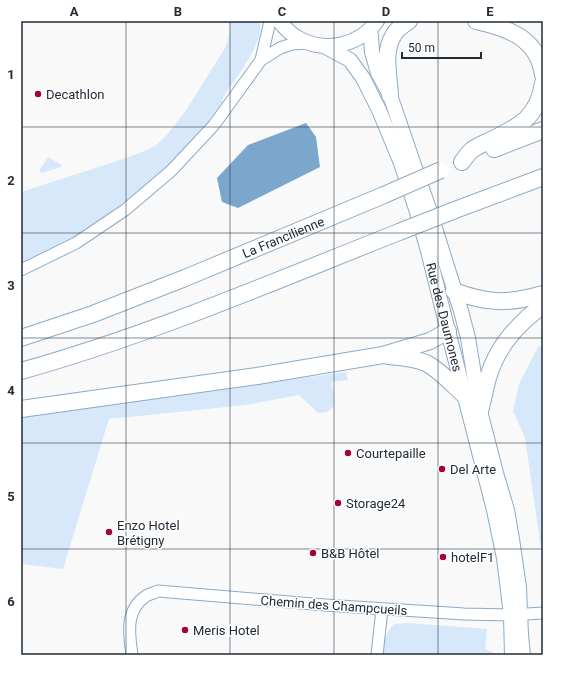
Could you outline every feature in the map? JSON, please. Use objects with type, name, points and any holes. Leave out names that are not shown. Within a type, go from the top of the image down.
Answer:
[{"type":"highway","points":[[390,95],[387,62],[388,51],[393,35],[399,27],[409,21]]},
{"type":"highway","points":[[476,21],[506,29],[522,38],[533,50],[542,65],[543,75]]},
{"type":"highway","points":[[462,162],[472,149],[511,130],[525,120],[536,107],[543,83]]},
{"type":"highway","name":"La Francilienne","points":[[21,338],[93,314],[185,278],[441,170],[543,130]]},
{"type":"highway","points":[[21,371],[100,347],[198,312],[455,210],[543,177]]},
{"type":"highway","points":[[454,291],[481,300],[495,301],[523,300],[543,294]]},
{"type":"highway","points":[[480,411],[488,377],[495,359],[503,345],[524,320],[543,304]]},
{"type":"highway","points":[[21,409],[257,376],[383,355],[430,341],[448,331]]},
{"type":"highway","points":[[383,355],[404,358],[426,364],[446,377],[465,396]]},
{"type":"main road","points":[[279,21],[284,28],[300,39],[309,43],[324,46],[345,44],[363,35],[374,25]]},
{"type":"main road","name":"Rue des Daumones","points":[[374,25],[371,37],[372,52],[378,73],[390,95],[429,209],[468,338],[480,411],[507,510],[519,587],[516,615]]},
{"type":"main road","name":"Rue des Daumones","points":[[324,46],[350,60],[363,78],[379,110],[401,163],[415,205],[436,279],[494,510],[516,615]]},
{"type":"main road","points":[[436,279],[454,291]]},
{"type":"main road","points":[[448,331],[461,311]]},
{"type":"main road","points":[[512,655],[516,615]]},
{"type":"main road","points":[[516,615],[521,635],[523,655]]},
{"type":"street","points":[[261,60],[270,21]]},
{"type":"street","points":[[21,270],[76,243],[125,210],[171,171],[214,125],[261,60],[280,48],[292,44],[309,43]]},
{"type":"street","name":"Chemin des Champcueils","points":[[132,655],[129,625],[133,613],[138,603],[147,595],[158,591],[464,614],[516,615],[543,613]]},
{"type":"street","points":[[378,655],[382,609]]},
{"type":"shaded area","points":[[229,21],[260,21],[258,40],[241,72],[209,121],[165,169],[146,186],[86,230],[21,265],[21,192],[117,161],[155,146],[166,136],[185,112],[225,48],[229,35]]},
{"type":"shaded area","points":[[48,157],[62,165],[61,167],[42,173],[39,171]]},
{"type":"shaded area","points":[[543,344],[543,557],[525,438],[513,411],[519,384],[538,347]]},
{"type":"shaded area","points":[[346,372],[348,380],[331,382],[334,396],[334,406],[327,412],[318,413],[299,395],[246,405],[109,419],[63,569],[21,564],[21,417]]},
{"type":"shaded area","points":[[408,623],[487,629],[485,649],[496,655],[383,655],[385,638],[394,624]]},
{"type":"water","points":[[306,123],[316,137],[320,167],[238,208],[222,202],[217,178],[248,145]]},
{"type":"place","name":"Decathlon","points":[[38,94]]},
{"type":"place","name":"Courtepaille","points":[[348,453]]},
{"type":"place","name":"Del Arte","points":[[442,469]]},
{"type":"place","name":"Storage24","points":[[338,503]]},
{"type":"place","name":"Enzo Hotel Brétigny","points":[[109,532]]},
{"type":"place","name":"B&B Hôtel","points":[[313,553]]},
{"type":"place","name":"hotelF1","points":[[443,557]]},
{"type":"place","name":"Meris Hotel","points":[[185,630]]}]
